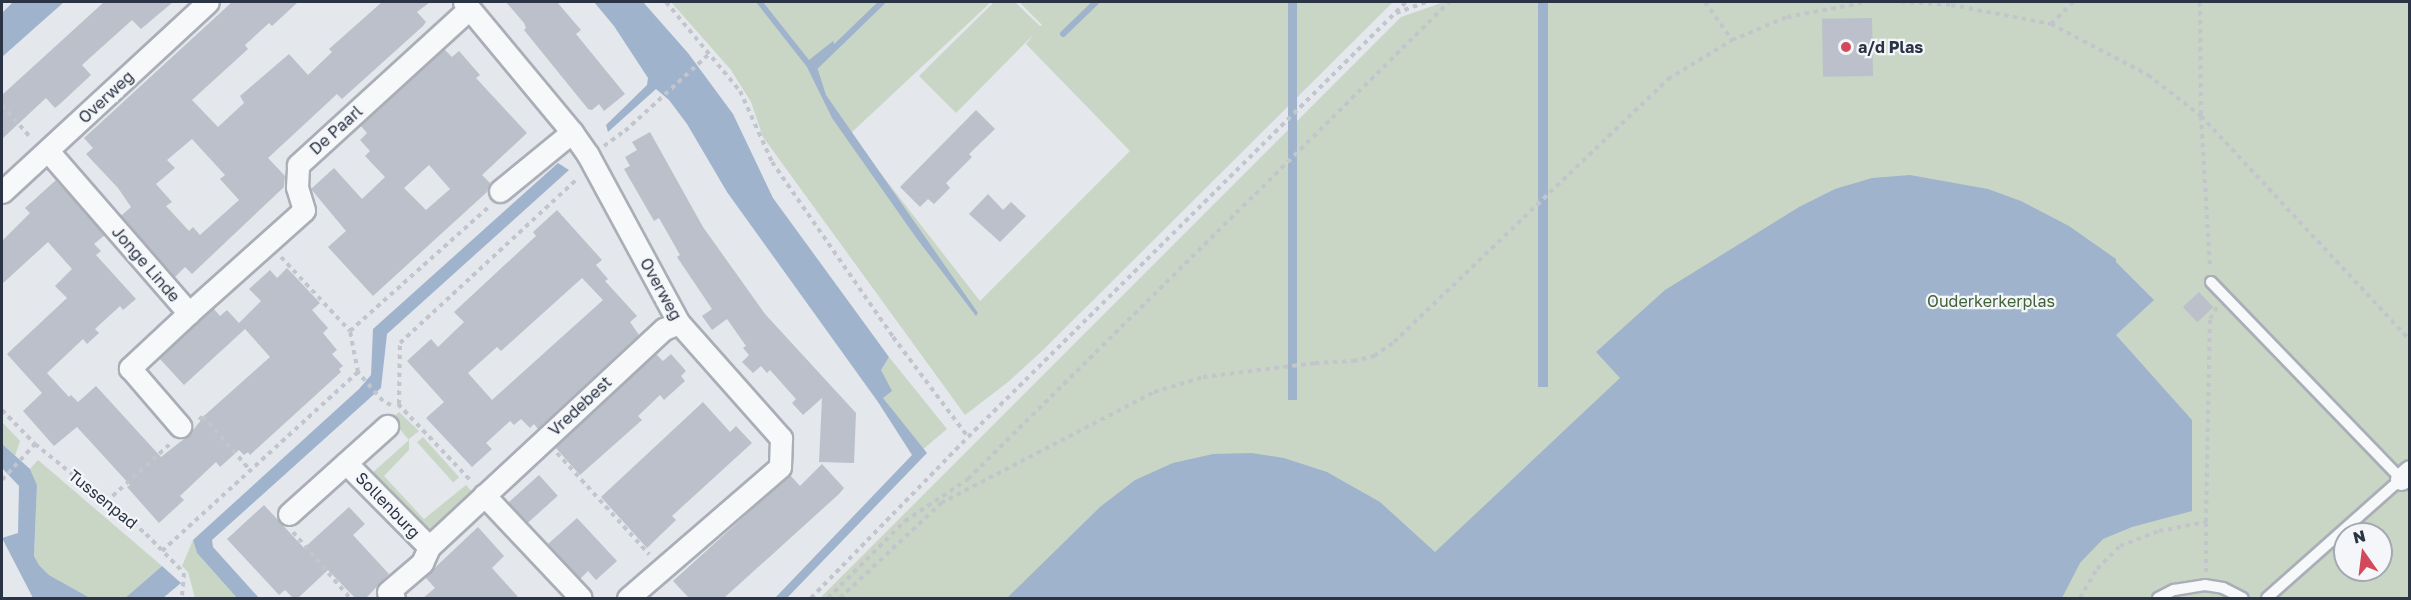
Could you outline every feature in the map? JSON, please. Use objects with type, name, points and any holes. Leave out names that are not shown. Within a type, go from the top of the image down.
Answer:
[{"type":"street","name":"Overweg","points":[[2,192],[208,2]]},
{"type":"street","name":"Overweg","points":[[466,5],[572,132],[588,155],[679,323],[781,438],[780,467],[628,598]]},
{"type":"street","name":"De Paarl","points":[[189,313],[304,210],[297,187],[298,165],[466,5]]},
{"type":"street","points":[[501,191],[572,132]]},
{"type":"street","name":"Jonge Linde","points":[[46,152],[189,313],[130,368],[182,428]]},
{"type":"street","name":"Vredebest","points":[[391,598],[388,592],[422,563],[429,547],[664,329],[679,323]]},
{"type":"street","name":"Sollenburg","points":[[289,514],[387,426]]},
{"type":"street","name":"Sollenburg","points":[[346,463],[429,547]]},
{"type":"street","points":[[484,495],[581,598]]},
{"type":"lane","points":[[2211,282],[2405,475],[2267,598]]},
{"type":"lane","points":[[2158,598],[2174,590],[2205,585],[2223,588],[2243,598]]},
{"type":"path","points":[[666,2],[740,91],[772,162],[893,337],[968,437]]},
{"type":"path","points":[[812,598],[968,437],[1406,2]]},
{"type":"path","points":[[1393,15],[1426,2]]},
{"type":"path","points":[[828,598],[905,521],[968,479],[1449,2]]},
{"type":"path","points":[[1705,2],[1732,40]]},
{"type":"path","points":[[840,598],[941,503],[1154,392],[1203,377],[1315,363],[1353,361],[1374,356],[1394,342],[1644,99],[1687,66],[1732,40],[1787,17],[1868,2]]},
{"type":"path","points":[[1900,2],[1951,5],[2051,24],[2148,75],[2201,116],[2409,340]]},
{"type":"path","points":[[2051,24],[2073,2]]},
{"type":"path","points":[[2200,2],[2201,116],[2211,282],[2218,305],[2210,319],[2205,585]]},
{"type":"path","points":[[484,495],[399,404],[400,343],[579,177],[588,155],[625,131],[709,54]]},
{"type":"path","points":[[2,105],[46,152]]},
{"type":"path","points":[[350,331],[501,196],[501,191]]},
{"type":"path","points":[[267,243],[350,331],[358,372],[383,401],[393,406],[399,404]]},
{"type":"path","points":[[162,551],[358,372]]},
{"type":"path","name":"Tussenpad","points":[[2,410],[35,444],[106,502],[184,573],[183,598]]},
{"type":"path","points":[[106,502],[182,428],[203,416],[250,470]]},
{"type":"path","points":[[544,439],[662,568]]},
{"type":"path","points":[[2,480],[35,444]]},
{"type":"path","points":[[289,514],[282,519],[350,598]]},
{"type":"path","points":[[2080,598],[2097,568],[2120,546],[2159,531],[2206,522]]},
{"type":"green space","points":[[671,2],[991,2],[850,134],[980,301],[1130,151],[1026,44],[1033,35],[956,113],[919,76],[994,2],[1015,2],[1040,26],[1042,25],[1019,2],[1393,2],[1042,351],[1008,382],[965,415],[763,137],[751,102],[731,70]]},
{"type":"green space","name":"Ouderkerkerplas","points":[[1444,2],[2409,2],[2409,598],[820,598],[1401,17]]},
{"type":"green space","points":[[889,357],[947,429],[915,456],[883,398],[881,370]]},
{"type":"green space","points":[[399,412],[419,431],[409,440],[391,419]]},
{"type":"green space","points":[[2,422],[20,441],[15,456],[2,444]]},
{"type":"green space","points":[[423,437],[459,477],[453,482],[417,442]]},
{"type":"green space","points":[[409,440],[409,450],[384,476],[424,519],[466,485],[474,494],[431,529],[426,530],[371,474]]},
{"type":"green space","points":[[38,460],[162,566],[125,598],[90,598],[49,575],[39,565],[34,556],[37,485],[30,469]]},
{"type":"green space","points":[[193,540],[197,553],[237,598],[195,598],[188,572],[182,566]]},
{"type":"water","points":[[13,2],[64,2],[2,57],[2,13]]},
{"type":"water","points":[[594,2],[643,2],[688,53],[733,114],[773,198],[889,357],[881,370],[892,391],[883,398],[927,453],[787,598],[775,598],[912,455],[878,402],[727,192],[687,124],[669,100],[656,89],[608,132],[606,125],[647,85],[648,78],[614,26]]},
{"type":"water","points":[[756,2],[763,2],[809,60],[833,41],[835,46],[816,64],[826,95],[978,313],[976,316],[917,239],[832,118],[807,67]]},
{"type":"water","points":[[1288,2],[1297,2],[1297,400],[1288,400]]},
{"type":"water","points":[[1538,2],[1548,2],[1548,387],[1538,387]]},
{"type":"water","points":[[558,163],[569,170],[387,334],[381,388],[212,540],[213,547],[259,598],[237,598],[197,553],[193,540],[359,389],[371,375],[373,329]]},
{"type":"water","name":"Ouderkerkerplas","points":[[1910,175],[1988,189],[2021,201],[2069,226],[2116,259],[2116,262],[2154,300],[2116,335],[2192,420],[2192,511],[2132,527],[2103,539],[2080,563],[2062,598],[1007,598],[1100,507],[1135,480],[1173,463],[1213,454],[1252,453],[1284,458],[1327,472],[1380,502],[1435,552],[1620,378],[1596,352],[1665,290],[1799,207],[1835,189],[1872,178]]},
{"type":"water","points":[[2,444],[30,469],[37,485],[34,556],[39,565],[49,575],[90,598],[33,598],[2,538],[18,533],[19,486],[2,468]]},
{"type":"water","points":[[162,566],[181,583],[163,598],[125,598]]},
{"type":"building","points":[[104,2],[173,2],[141,29],[132,20],[82,65],[91,75],[61,103],[55,108],[46,98],[2,139],[2,95]]},
{"type":"building","points":[[232,2],[298,2],[272,26],[269,23],[245,45],[248,49],[192,100],[218,127],[244,103],[240,96],[289,54],[308,75],[332,52],[329,49],[382,2],[430,2],[417,12],[426,22],[423,26],[342,99],[337,94],[268,158],[285,176],[284,187],[192,274],[185,267],[175,277],[121,216],[131,207],[118,188],[86,154],[93,148],[84,138]],"holes":[[[192,139],[225,175],[220,179],[239,200],[200,235],[193,227],[189,231],[166,206],[172,202],[156,184],[175,168],[167,160]]]},
{"type":"building","points":[[506,2],[557,2],[581,30],[576,34],[625,94],[604,111],[599,104],[592,110],[588,109],[524,30],[526,28],[524,23]]},
{"type":"building","points":[[1872,18],[1873,76],[1823,77],[1822,19]]},
{"type":"building","points":[[444,49],[452,57],[459,51],[480,75],[476,78],[527,133],[482,175],[490,183],[487,192],[373,296],[328,247],[346,231],[311,189],[334,168],[362,199],[385,177],[365,156],[370,151],[360,140],[367,133],[360,125]],"holes":[[[429,165],[450,189],[426,210],[404,188]]]},
{"type":"building","points":[[976,110],[995,129],[969,154],[972,157],[946,183],[950,188],[934,204],[928,199],[920,207],[900,187]]},
{"type":"building","points":[[650,132],[703,227],[765,314],[856,413],[854,463],[819,462],[822,398],[803,415],[792,403],[796,399],[770,370],[767,373],[761,366],[753,373],[742,362],[749,355],[743,348],[746,346],[727,319],[712,330],[702,316],[712,309],[677,257],[680,255],[659,218],[654,221],[624,169],[630,166],[625,157],[637,150],[632,142]]},
{"type":"building","points":[[56,180],[105,235],[94,244],[101,251],[96,255],[136,299],[123,310],[120,306],[95,329],[99,333],[87,344],[83,339],[47,373],[69,397],[71,395],[78,402],[96,386],[161,457],[189,435],[206,414],[270,357],[245,329],[184,385],[159,358],[213,308],[220,316],[227,310],[239,323],[261,301],[249,289],[270,270],[277,278],[287,268],[320,303],[312,310],[328,328],[323,333],[337,350],[332,354],[343,366],[339,369],[341,372],[250,455],[248,452],[244,455],[239,450],[220,467],[216,462],[180,496],[184,500],[159,523],[127,487],[130,485],[77,427],[54,446],[23,411],[42,393],[7,354],[67,298],[55,286],[72,269],[48,242],[2,284],[2,241],[30,213],[25,208]]},
{"type":"building","points":[[988,194],[1003,210],[1011,202],[1026,216],[1000,242],[969,214]]},
{"type":"building","points":[[557,210],[602,260],[596,265],[608,279],[605,281],[637,316],[630,322],[639,335],[538,429],[534,424],[530,428],[521,419],[514,425],[510,421],[486,443],[492,449],[472,467],[426,418],[444,402],[407,361],[431,339],[438,347],[464,322],[454,312],[536,236],[533,232]],"holes":[[[582,278],[603,300],[492,400],[468,373],[497,347],[501,351]]]},
{"type":"building","points":[[2199,292],[2213,307],[2197,322],[2183,307]]},
{"type":"building","points":[[656,354],[663,361],[671,354],[686,371],[681,376],[685,381],[664,400],[660,395],[638,416],[642,420],[580,475],[555,447]]},
{"type":"building","points":[[703,402],[730,432],[736,426],[752,443],[672,516],[676,520],[647,548],[601,497]]},
{"type":"building","points":[[822,464],[844,488],[724,598],[689,598],[673,581],[790,475],[800,486]]},
{"type":"building","points":[[539,475],[558,496],[527,523],[509,502]]},
{"type":"building","points":[[264,505],[304,548],[349,507],[365,524],[353,535],[389,574],[366,598],[355,598],[328,570],[298,598],[293,598],[285,590],[279,595],[227,539]]},
{"type":"building","points":[[577,518],[617,561],[596,580],[588,571],[580,579],[548,544]]},
{"type":"building","points":[[478,527],[504,556],[492,568],[519,598],[423,598],[435,588],[425,577]]},
{"type":"waterway","points":[[816,66],[882,2]]},
{"type":"waterway","points":[[1063,34],[1096,2]]},
{"type":"place","name":"a/d Plas","points":[[1846,47]]}]
